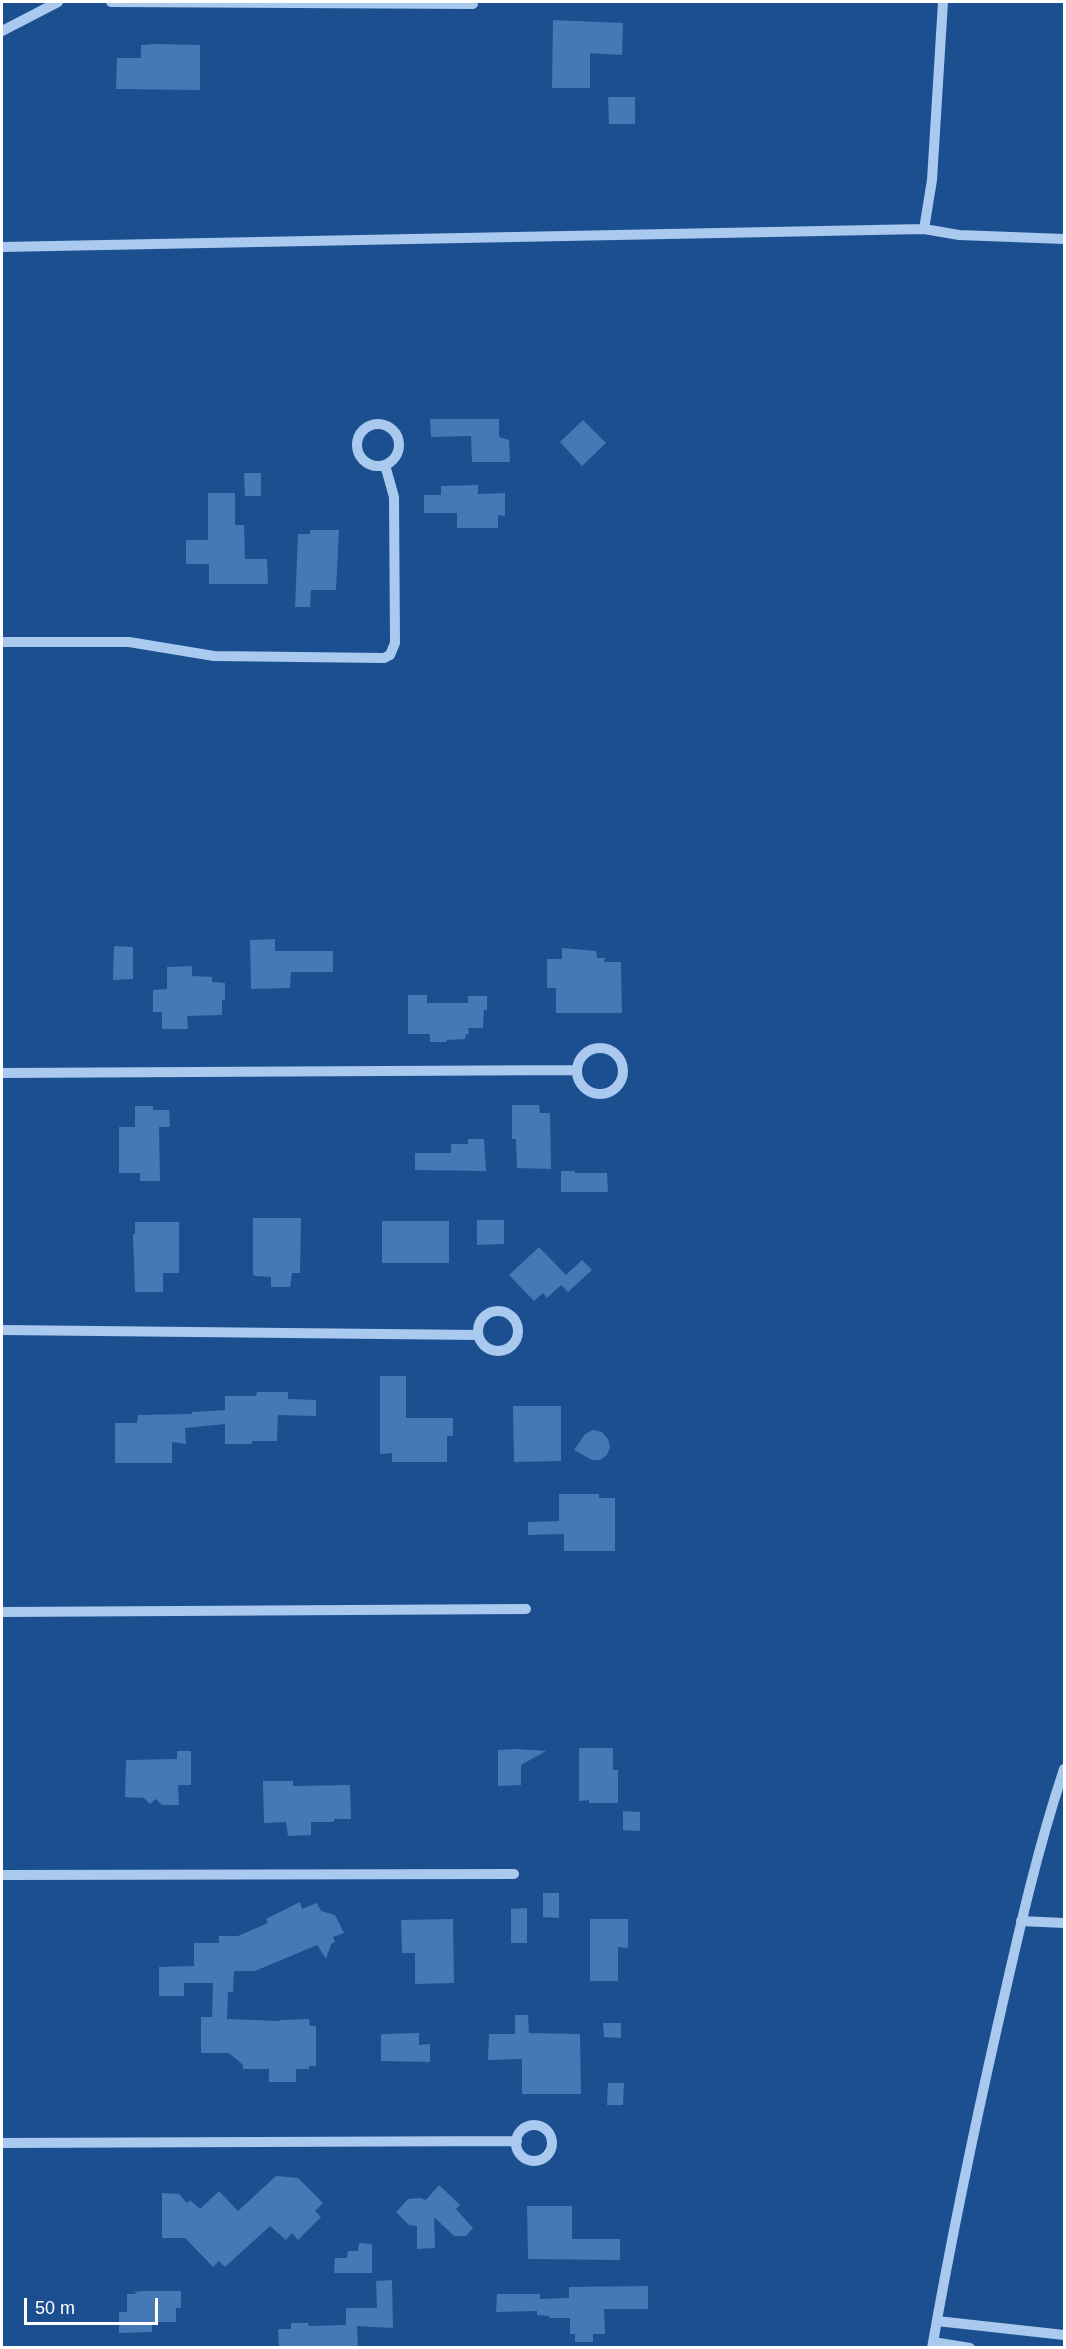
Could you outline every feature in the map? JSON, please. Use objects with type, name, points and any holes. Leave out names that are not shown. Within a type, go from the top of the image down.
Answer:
[{"type":"street","points":[[2,31],[58,2]]},
{"type":"street","points":[[111,2],[472,4]]},
{"type":"street","points":[[924,229],[932,180],[943,2]]},
{"type":"street","points":[[2,247],[924,229],[958,235],[1065,239]]},
{"type":"street","points":[[373,424],[387,426],[398,436],[398,451],[395,458],[385,465],[369,464],[358,454],[356,446],[360,432],[373,424]]},
{"type":"street","points":[[2,642],[121,642],[213,656],[384,658],[390,655],[395,643],[394,497],[385,465]]},
{"type":"street","points":[[596,1048],[612,1052],[618,1057],[623,1072],[621,1080],[611,1092],[595,1094],[581,1085],[576,1070],[582,1056],[596,1048]]},
{"type":"street","points":[[2,1073],[576,1070]]},
{"type":"street","points":[[2,1330],[478,1335]]},
{"type":"street","points":[[2,1612],[526,1609]]},
{"type":"street","points":[[970,2348],[933,2345],[971,2146],[1021,1921],[1051,1808],[1065,1769]]},
{"type":"street","points":[[2,1875],[514,1874]]},
{"type":"street","points":[[1021,1921],[1065,1923]]},
{"type":"street","points":[[2,2143],[517,2141]]},
{"type":"street","points":[[937,2320],[1065,2335]]},
{"type":"building","points":[[553,20],[623,23],[622,55],[590,53],[590,88],[552,88]]},
{"type":"building","points":[[141,45],[200,45],[200,90],[116,89],[117,58],[141,58]]},
{"type":"building","points":[[608,97],[635,97],[635,124],[609,124]]},
{"type":"building","points":[[430,419],[499,419],[499,437],[509,440],[510,462],[472,462],[471,436],[431,437]]},
{"type":"building","points":[[583,420],[606,443],[582,466],[560,442]]},
{"type":"building","points":[[244,473],[261,473],[261,496],[245,496]]},
{"type":"building","points":[[478,485],[478,494],[505,493],[505,516],[498,515],[498,528],[457,528],[457,513],[424,513],[424,495],[441,495],[441,486]]},
{"type":"building","points":[[208,493],[235,493],[235,525],[244,525],[245,559],[267,559],[268,584],[209,584],[209,564],[186,564],[186,540],[208,540]]},
{"type":"building","points":[[310,530],[339,530],[336,590],[311,590],[310,607],[295,607],[298,534],[310,534]]},
{"type":"building","points":[[275,939],[275,951],[333,951],[333,972],[291,972],[290,988],[251,989],[250,940]]},
{"type":"building","points":[[114,946],[133,947],[133,979],[113,980]]},
{"type":"building","points":[[562,948],[596,951],[597,958],[605,958],[604,962],[621,962],[622,1013],[556,1013],[556,988],[547,988],[547,959],[562,959]]},
{"type":"building","points":[[192,966],[192,976],[212,977],[212,982],[225,983],[222,1015],[187,1016],[188,1029],[162,1029],[162,1012],[153,1012],[153,990],[167,989],[167,967]]},
{"type":"building","points":[[408,995],[427,995],[427,1003],[468,1003],[468,996],[487,996],[483,1028],[468,1028],[469,1034],[466,1034],[465,1039],[447,1040],[446,1042],[430,1042],[430,1034],[408,1034]]},
{"type":"building","points":[[512,1105],[539,1105],[540,1113],[550,1113],[551,1169],[517,1168],[516,1139],[512,1139]]},
{"type":"building","points":[[135,1106],[153,1106],[153,1110],[169,1110],[170,1127],[159,1127],[160,1181],[140,1181],[140,1173],[119,1173],[119,1127],[135,1127]]},
{"type":"building","points":[[468,1139],[484,1139],[486,1171],[415,1170],[415,1153],[451,1153],[451,1144],[468,1144]]},
{"type":"building","points":[[561,1171],[607,1173],[608,1192],[561,1192]]},
{"type":"building","points":[[253,1218],[301,1218],[300,1273],[292,1273],[290,1287],[271,1287],[271,1277],[253,1274]]},
{"type":"building","points":[[477,1220],[504,1220],[504,1244],[477,1245]]},
{"type":"building","points":[[382,1221],[449,1221],[449,1263],[382,1263]]},
{"type":"building","points":[[135,1222],[179,1222],[179,1273],[163,1273],[163,1292],[135,1292],[133,1234],[135,1234]]},
{"type":"building","points":[[539,1247],[566,1275],[582,1260],[592,1270],[568,1292],[561,1285],[547,1298],[543,1293],[534,1301],[509,1275]]},
{"type":"building","points":[[380,1376],[406,1376],[406,1418],[453,1418],[453,1436],[447,1436],[447,1462],[392,1462],[392,1453],[380,1454]]},
{"type":"building","points":[[257,1392],[288,1392],[288,1399],[316,1400],[316,1416],[278,1415],[277,1441],[252,1441],[252,1444],[225,1444],[225,1424],[185,1428],[186,1444],[172,1442],[172,1463],[115,1463],[115,1423],[137,1423],[138,1415],[192,1414],[192,1412],[225,1410],[225,1396],[256,1396]]},
{"type":"building","points":[[513,1406],[561,1406],[561,1461],[514,1462]]},
{"type":"building","points":[[593,1430],[602,1432],[608,1439],[610,1447],[607,1455],[600,1460],[592,1460],[574,1450],[585,1434]]},
{"type":"building","points":[[559,1494],[599,1494],[599,1498],[615,1498],[615,1551],[564,1551],[564,1534],[528,1535],[528,1522],[559,1521]]},
{"type":"building","points":[[579,1748],[613,1748],[613,1770],[618,1770],[618,1803],[579,1801]]},
{"type":"building","points":[[498,1750],[546,1751],[521,1765],[521,1785],[498,1786]]},
{"type":"building","points":[[177,1751],[191,1751],[191,1785],[178,1785],[179,1805],[162,1805],[156,1799],[150,1804],[144,1798],[125,1797],[126,1760],[177,1759]]},
{"type":"building","points":[[263,1781],[293,1781],[293,1786],[350,1785],[351,1819],[311,1822],[311,1835],[288,1836],[286,1822],[264,1823]]},
{"type":"building","points":[[623,1811],[640,1812],[640,1831],[623,1830]]},
{"type":"building","points":[[543,1893],[559,1893],[559,1918],[543,1917]]},
{"type":"building","points":[[300,1902],[302,1909],[317,1903],[321,1911],[335,1915],[344,1933],[333,1937],[335,1942],[331,1944],[326,1959],[317,1945],[255,1971],[234,1971],[233,1992],[228,1992],[227,2019],[280,2021],[309,2019],[310,2026],[316,2026],[316,2066],[309,2066],[309,2069],[296,2069],[296,2082],[269,2082],[269,2069],[243,2069],[243,2065],[229,2053],[201,2053],[201,2017],[212,2017],[213,1983],[184,1983],[184,1996],[159,1996],[159,1967],[194,1966],[194,1943],[219,1943],[219,1936],[238,1936],[268,1923],[266,1919]]},
{"type":"building","points":[[527,1908],[527,1943],[511,1943],[511,1909]]},
{"type":"building","points":[[453,1919],[454,1983],[415,1984],[415,1953],[402,1953],[401,1920]]},
{"type":"building","points":[[590,1919],[628,1919],[628,1948],[618,1947],[618,1981],[590,1981]]},
{"type":"building","points":[[515,2015],[528,2015],[529,2033],[580,2034],[581,2094],[522,2094],[522,2059],[488,2060],[489,2034],[515,2034]]},
{"type":"building","points":[[603,2023],[621,2023],[621,2038],[604,2037]]},
{"type":"building","points":[[419,2033],[419,2045],[430,2044],[430,2062],[381,2061],[381,2035]]},
{"type":"building","points":[[608,2083],[624,2083],[623,2105],[607,2105]]},
{"type":"building","points":[[276,2176],[298,2178],[323,2203],[315,2211],[321,2217],[298,2240],[292,2233],[286,2240],[270,2226],[225,2267],[219,2261],[213,2267],[185,2238],[162,2238],[162,2193],[179,2194],[187,2203],[190,2200],[200,2209],[219,2191],[238,2211]]},
{"type":"building","points":[[439,2185],[460,2205],[456,2209],[473,2228],[466,2236],[454,2236],[434,2217],[435,2248],[417,2249],[417,2226],[409,2225],[396,2212],[408,2199],[426,2200]]},
{"type":"building","points":[[527,2206],[572,2206],[572,2239],[620,2239],[620,2260],[528,2259]]},
{"type":"building","points":[[359,2243],[372,2244],[372,2273],[334,2273],[335,2258],[347,2258],[348,2251],[358,2251]]},
{"type":"building","points":[[392,2280],[393,2328],[357,2326],[358,2348],[279,2348],[278,2329],[291,2329],[291,2323],[308,2323],[309,2326],[346,2325],[346,2308],[377,2308],[376,2281]]},
{"type":"building","points":[[648,2286],[648,2309],[604,2309],[605,2334],[593,2334],[593,2342],[575,2342],[575,2334],[570,2334],[570,2318],[549,2318],[549,2316],[537,2315],[537,2311],[496,2312],[497,2294],[540,2294],[540,2299],[569,2298],[569,2287]]},
{"type":"building","points":[[142,2291],[181,2291],[181,2308],[176,2308],[176,2322],[152,2322],[152,2332],[119,2333],[119,2312],[127,2312],[127,2294]]}]
